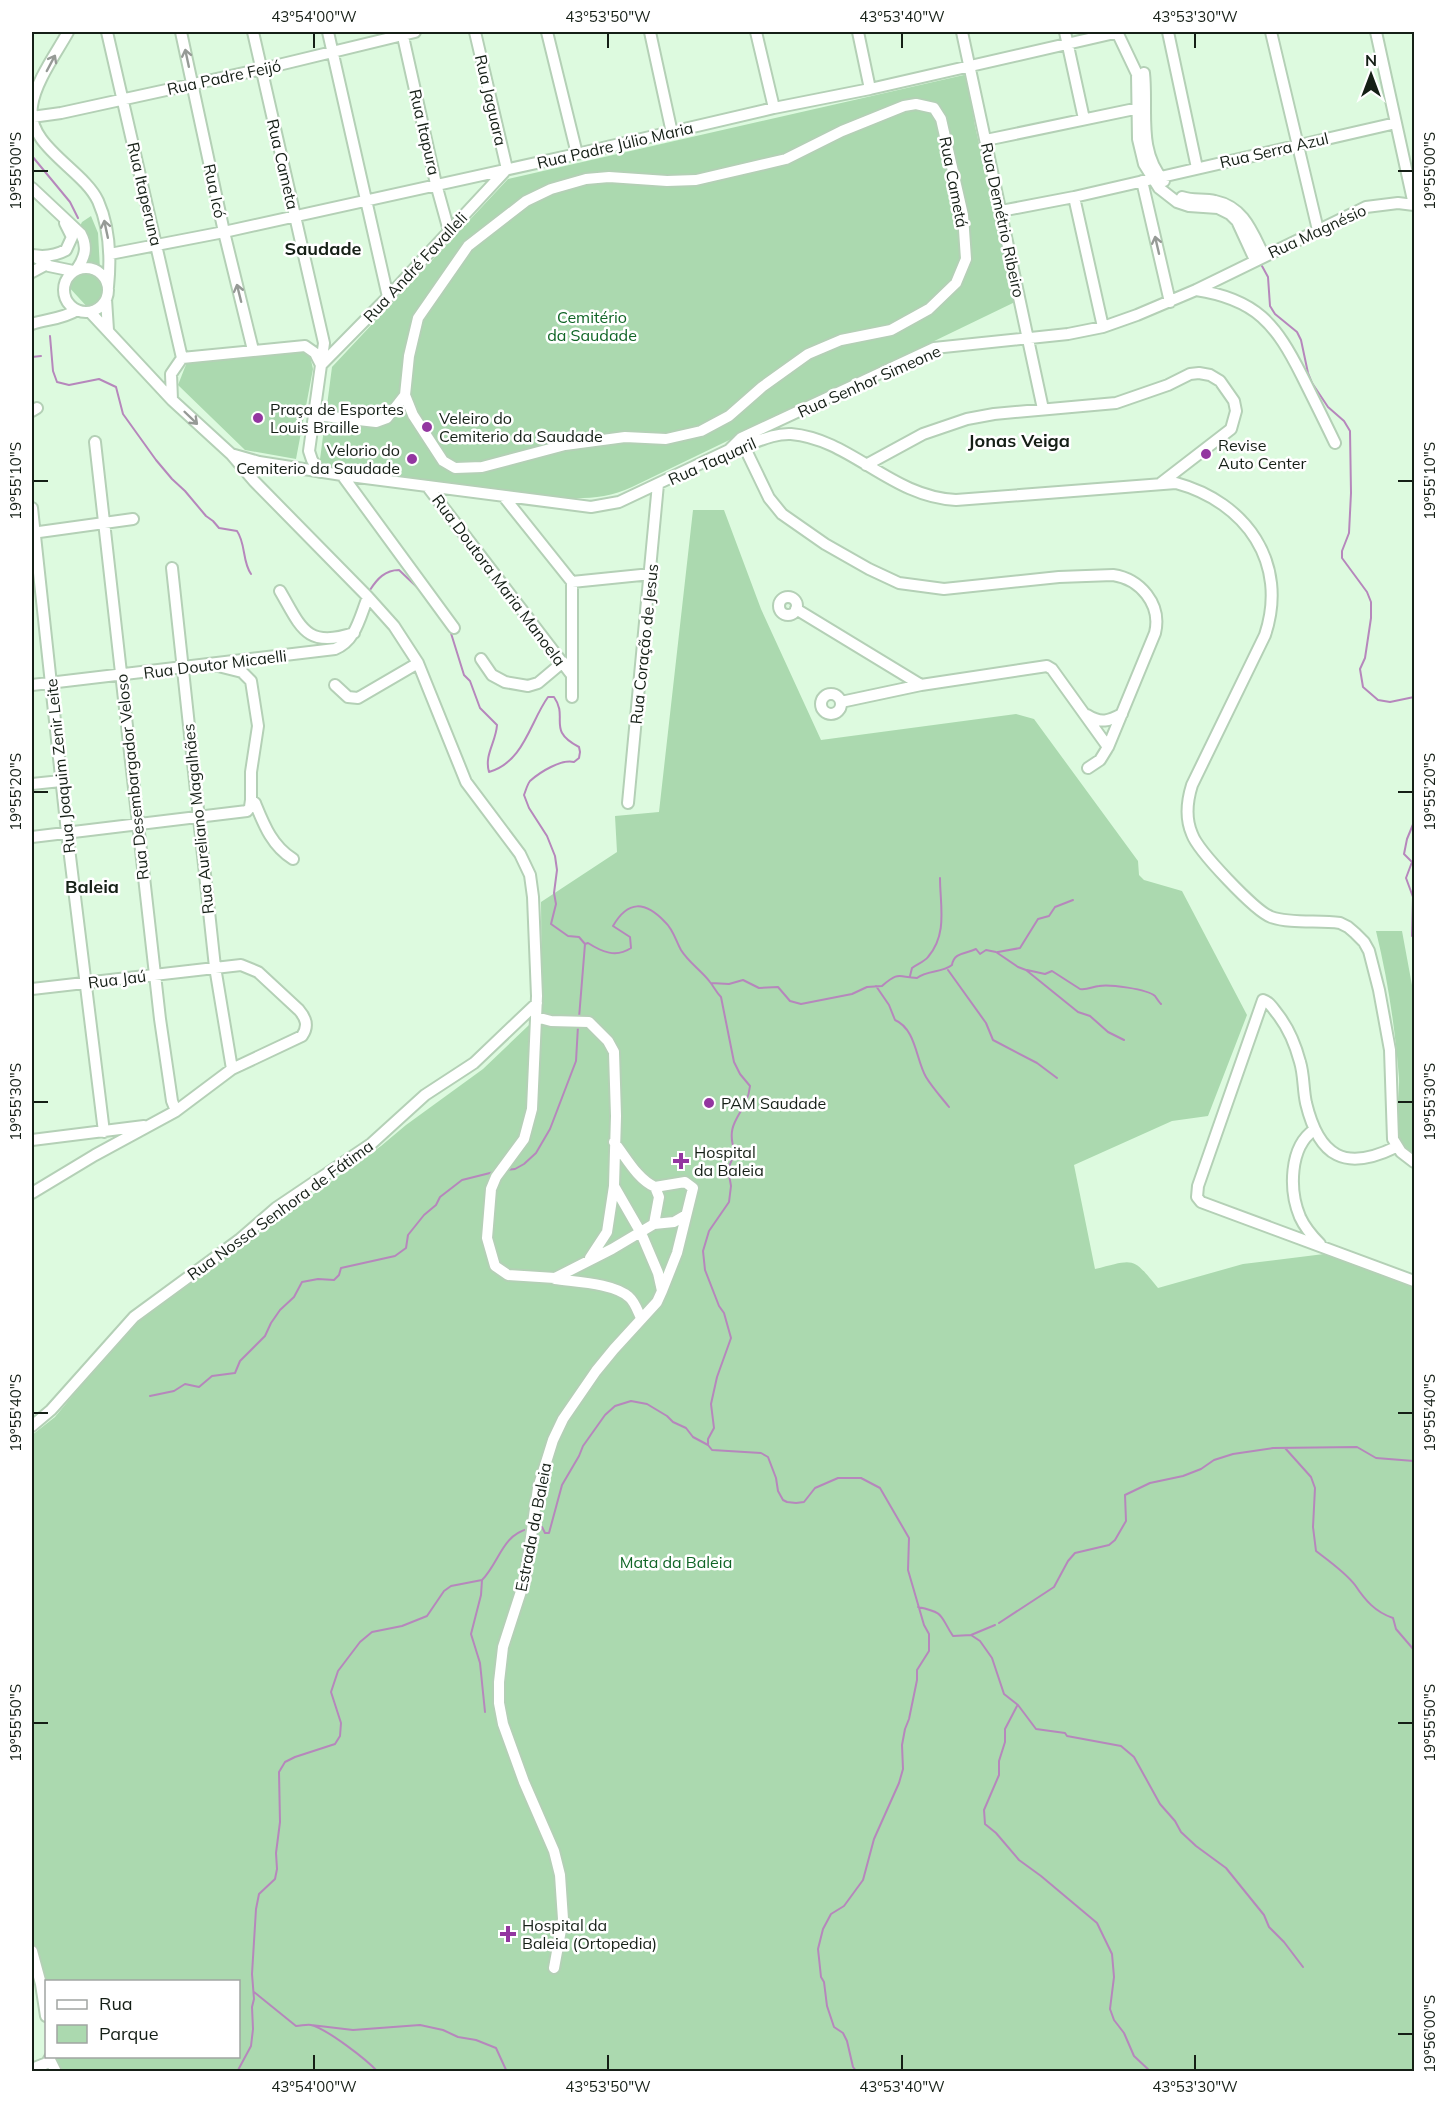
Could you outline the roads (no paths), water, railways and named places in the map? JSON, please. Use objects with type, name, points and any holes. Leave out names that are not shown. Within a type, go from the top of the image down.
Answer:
[{"type":"street","points":[[68,32],[38,88],[32,105],[32,117],[41,139],[86,184],[98,201],[106,227],[110,254],[106,299],[108,330]]},
{"type":"street","name":"Rua Itaperuna","points":[[107,32],[182,357]]},
{"type":"street","name":"Rua Icó","points":[[181,32],[224,232],[253,350]]},
{"type":"street","name":"Rua Cameta","points":[[253,32],[325,350],[309,450]]},
{"type":"street","points":[[328,32],[388,297]]},
{"type":"street","name":"Rua Padre Feijó","points":[[32,117],[61,113],[262,69],[333,53],[402,33],[415,32]]},
{"type":"street","name":"Rua Jaguara","points":[[475,32],[507,169]]},
{"type":"street","points":[[547,32],[578,154]]},
{"type":"street","points":[[650,32],[672,133]]},
{"type":"street","points":[[756,32],[774,108]]},
{"type":"street","points":[[858,32],[870,88]]},
{"type":"street","name":"Rua Demétrio Ribeiro","points":[[962,32],[1043,409]]},
{"type":"street","points":[[1118,32],[1137,74],[1141,108]]},
{"type":"street","name":"Rua Padre Júlio Maria","points":[[110,254],[224,232],[970,66],[1066,37],[1118,32]]},
{"type":"street","points":[[1124,32],[1144,71],[1138,139],[1141,157],[1152,179],[1159,188],[1181,205],[1214,207],[1230,214],[1259,258]]},
{"type":"street","points":[[1168,32],[1197,168]]},
{"type":"street","points":[[1271,32],[1318,230]]},
{"type":"street","points":[[1376,32],[1414,205]]},
{"type":"street","name":"Rua Itapura","points":[[402,33],[449,231]]},
{"type":"street","points":[[1066,37],[1083,119]]},
{"type":"street","name":"Rua Cametá","points":[[916,104],[934,108],[941,119],[963,215],[966,259],[956,283],[928,309],[891,330],[841,340],[808,354],[762,387],[729,416],[701,431],[666,439],[625,437],[565,445],[482,466],[455,468],[443,461],[413,415],[405,395],[409,356],[418,318],[468,246],[526,201],[551,189],[586,179],[609,177],[667,182],[696,180],[786,159],[842,131],[904,106],[916,104]]},
{"type":"street","points":[[986,140],[1141,108]]},
{"type":"street","name":"Rua Serra Azul","points":[[1001,211],[1074,197],[1396,123]]},
{"type":"street","name":"Rua André Favalleli","points":[[321,365],[507,169]]},
{"type":"street","points":[[1152,179],[1170,302]]},
{"type":"street","points":[[32,188],[77,230],[84,240],[85,252],[75,270],[65,281],[64,292],[50,318]]},
{"type":"street","points":[[1074,197],[1103,327]]},
{"type":"street","name":"Rua Magnésio","points":[[1259,258],[1366,207],[1398,203],[1414,205]]},
{"type":"street","points":[[32,255],[53,255],[66,250],[70,244],[72,237],[58,213]]},
{"type":"street","points":[[32,255],[48,265],[75,270],[86,267],[101,273],[108,287]]},
{"type":"street","name":"Rua Senhor Simeone","points":[[742,443],[934,348],[1029,339],[1103,327],[1170,302],[1259,258]]},
{"type":"street","points":[[32,272],[48,265]]},
{"type":"street","points":[[48,265],[69,305],[77,310],[90,312],[172,400],[231,454],[254,481],[368,597],[393,626],[418,663],[466,782],[520,854],[530,875],[534,905],[537,1003],[530,1120],[524,1139],[496,1178],[491,1189],[487,1238],[495,1266],[508,1275],[555,1278],[600,1285],[618,1291],[630,1298],[641,1318]]},
{"type":"street","points":[[1196,290],[1228,298],[1253,310],[1270,323],[1287,346],[1335,443]]},
{"type":"street","points":[[90,312],[102,305],[106,299]]},
{"type":"street","points":[[32,324],[50,318],[68,316],[77,310]]},
{"type":"street","points":[[172,400],[171,374],[182,357],[305,346],[318,342],[321,332]]},
{"type":"street","points":[[305,346],[315,353],[321,365]]},
{"type":"street","points":[[150,376],[171,374]]},
{"type":"street","points":[[866,465],[923,434],[959,421],[994,414],[1116,403],[1168,385],[1190,374],[1210,375],[1228,390],[1236,406],[1235,420],[1231,429],[1161,483]]},
{"type":"street","points":[[315,415],[376,422],[387,418],[405,395]]},
{"type":"street","name":"Rua Taquaril","points":[[231,454],[259,462],[320,472],[591,507],[619,502],[742,443],[788,434],[824,443],[916,493],[942,499],[956,500],[1176,483],[1202,491],[1229,507],[1243,520],[1264,555],[1272,593],[1272,614],[1265,635],[1192,784],[1188,802],[1192,836],[1205,855],[1263,913],[1282,920],[1340,923],[1348,927],[1364,942],[1369,951],[1379,990],[1390,1050],[1391,1133],[1396,1147]]},
{"type":"street","name":"Rua Desembargador Veloso","points":[[95,442],[136,825],[165,1061],[176,1111]]},
{"type":"street","points":[[742,443],[769,498],[782,514],[825,544],[899,583],[944,589],[1113,575],[1121,576],[1139,585],[1154,607],[1157,627],[1108,747],[1100,760],[1088,768]]},
{"type":"street","points":[[290,467],[309,450],[320,472]]},
{"type":"street","points":[[254,481],[253,471],[259,462]]},
{"type":"street","points":[[342,475],[454,628]]},
{"type":"street","name":"Rua Coração de Jesus","points":[[628,803],[658,484]]},
{"type":"street","name":"Rua Doutora Maria Manoela","points":[[428,486],[571,674]]},
{"type":"street","points":[[504,496],[572,582],[572,698]]},
{"type":"street","name":"Rua Joaquim Zenir Leite","points":[[32,508],[61,781],[104,1132]]},
{"type":"street","points":[[33,533],[134,519]]},
{"type":"street","name":"Rua Aureliano Magalhães","points":[[172,568],[215,967],[232,1069]]},
{"type":"street","points":[[572,582],[651,574]]},
{"type":"street","points":[[280,591],[299,624],[307,633],[327,639],[340,638],[354,633],[368,597]]},
{"type":"street","points":[[796,609],[921,685]]},
{"type":"street","name":"Rua Doutor Micaelli","points":[[32,685],[334,649],[345,645],[354,633]]},
{"type":"street","points":[[481,659],[492,675],[505,682],[528,686],[538,682],[563,662]]},
{"type":"street","points":[[335,685],[348,697],[358,698],[418,663]]},
{"type":"street","points":[[32,837],[243,813],[250,807],[251,772],[258,726],[251,681],[242,672],[210,664]]},
{"type":"street","points":[[841,702],[921,685],[1047,666],[1052,669],[1108,747]]},
{"type":"street","points":[[1083,712],[1103,722],[1123,714]]},
{"type":"street","points":[[32,784],[61,781]]},
{"type":"street","points":[[251,800],[255,803],[269,836],[285,855],[293,859]]},
{"type":"street","name":"Rua Jaú","points":[[32,989],[241,965],[258,972],[305,1016],[307,1023],[302,1036],[293,1042],[232,1069]]},
{"type":"street","points":[[1414,1162],[1396,1147],[1380,1155],[1364,1159],[1344,1158],[1334,1153],[1314,1130],[1306,1101],[1300,1062],[1293,1042],[1282,1020],[1267,1001],[1263,1000],[1202,1175],[1197,1197],[1201,1202],[1414,1281]]},
{"type":"street","name":"Rua Nossa Senhora de Fátima","points":[[32,1426],[51,1410],[134,1317],[239,1240],[276,1208],[371,1144],[425,1095],[474,1063],[537,1003]]},
{"type":"street","points":[[536,1017],[551,1021],[582,1022],[608,1041],[614,1052],[614,1186],[610,1220],[607,1232],[584,1262]]},
{"type":"street","points":[[32,1193],[95,1155],[176,1111],[232,1069]]},
{"type":"street","points":[[32,1139],[152,1125]]},
{"type":"street","points":[[1314,1130],[1306,1136],[1297,1152],[1294,1166],[1294,1198],[1301,1220],[1323,1247]]},
{"type":"street","points":[[614,1142],[647,1184],[655,1187],[660,1197],[654,1224]]},
{"type":"street","name":"Estrada da Baleia","points":[[554,1968],[563,1919],[560,1875],[554,1851],[524,1782],[503,1724],[499,1703],[499,1682],[503,1647],[525,1579],[538,1488],[553,1440],[563,1419],[614,1348],[657,1302],[677,1253],[693,1188],[689,1184],[679,1182],[655,1187]]},
{"type":"street","points":[[614,1186],[641,1233],[658,1273],[662,1291]]},
{"type":"street","points":[[555,1278],[654,1224],[674,1222],[686,1215]]},
{"type":"street","points":[[32,1951],[45,2012]]},
{"type":"street","points":[[34,2068],[50,2058],[56,2072]]},
{"type":"waterway","points":[[32,156],[70,202],[78,218]]},
{"type":"waterway","points":[[1262,266],[1268,277],[1270,306],[1275,314],[1297,332],[1312,383],[1328,407],[1344,421],[1350,431],[1349,533],[1342,551],[1342,558],[1367,592],[1371,602],[1365,658],[1360,669],[1363,687],[1378,700],[1390,702],[1414,697]]},
{"type":"waterway","points":[[50,336],[53,371],[57,382],[69,385],[99,379],[116,387],[123,414],[156,460],[219,528],[237,531],[251,574]]},
{"type":"waterway","points":[[32,357],[41,356]]},
{"type":"waterway","points":[[370,590],[382,576],[399,570],[419,589],[445,623]]},
{"type":"waterway","points":[[450,630],[464,675],[470,681],[480,708],[497,725],[489,754],[489,772],[501,767],[518,750],[548,697],[554,697],[558,704],[563,735],[579,747],[579,758],[574,762],[557,764],[539,774],[530,781],[524,795],[529,808],[547,836],[555,856],[556,904],[551,924],[568,936],[579,937],[585,944],[579,1018]]},
{"type":"waterway","points":[[1412,936],[1413,897],[1406,878],[1412,862],[1404,854],[1414,822]]},
{"type":"waterway","points":[[910,976],[912,968],[928,957],[938,939],[942,919],[940,878]]},
{"type":"waterway","points":[[998,952],[1020,948],[1038,919],[1049,916],[1055,907],[1073,900]]},
{"type":"waterway","points":[[585,944],[588,943],[609,953],[620,953],[631,948],[630,937],[613,926],[625,911],[637,906],[644,907],[658,915],[670,928],[684,955],[721,997],[734,1062],[750,1086],[745,1104],[732,1132],[735,1152],[728,1169],[731,1186],[729,1202],[709,1231],[703,1251],[705,1270],[724,1313],[731,1338],[717,1377],[711,1404],[714,1428],[708,1439],[708,1445]]},
{"type":"waterway","points":[[711,983],[729,984],[743,980],[759,988],[778,987],[790,1001],[801,1004],[852,994],[867,987],[882,986],[896,977],[917,978],[948,968],[961,954],[976,949],[980,954],[986,950],[996,952],[1026,970],[1078,1012],[1090,1016],[1108,1032],[1124,1040]]},
{"type":"waterway","points":[[948,970],[986,1023],[993,1040],[1037,1063],[1057,1078]]},
{"type":"waterway","points":[[1027,970],[1045,974],[1052,971],[1080,989],[1111,986],[1144,991],[1155,996],[1161,1004]]},
{"type":"waterway","points":[[876,986],[889,1005],[895,1020],[907,1030],[926,1077],[949,1107]]},
{"type":"waterway","points":[[506,1170],[515,1169],[524,1164],[536,1153],[550,1129],[576,1061],[578,1026]]},
{"type":"waterway","points":[[150,1396],[174,1391],[185,1384],[199,1387],[212,1376],[235,1373],[240,1361],[265,1336],[271,1323],[280,1310],[294,1297],[302,1282],[318,1279],[334,1280],[341,1268],[395,1256],[406,1248],[408,1235],[424,1215],[436,1205],[440,1197],[462,1180],[494,1172]]},
{"type":"waterway","points":[[542,1527],[545,1533],[549,1533],[562,1485],[583,1446],[605,1415],[615,1406],[631,1401],[647,1404],[667,1416],[673,1422],[686,1428],[693,1437],[708,1445],[712,1450],[761,1453],[768,1457],[778,1491],[783,1500],[787,1502],[804,1502],[815,1488],[838,1478],[861,1478],[880,1488],[909,1538],[908,1570],[924,1625],[929,1634],[929,1651],[917,1670],[917,1680],[902,1745],[903,1769],[874,1839],[863,1880],[844,1906],[831,1914],[823,1929],[818,1949],[827,2006],[834,2027],[843,2033],[847,2041],[853,2067],[857,2072]]},
{"type":"waterway","points":[[999,1623],[1054,1587],[1075,1553],[1109,1545],[1115,1540],[1126,1521],[1125,1495],[1150,1483],[1183,1476],[1201,1469],[1214,1460],[1233,1454],[1273,1448],[1357,1447],[1376,1458],[1414,1461]]},
{"type":"waterway","points":[[1285,1448],[1311,1477],[1315,1488],[1313,1527],[1316,1551],[1347,1576],[1371,1605],[1393,1618],[1396,1629],[1414,1650]]},
{"type":"waterway","points":[[485,1712],[480,1663],[471,1634],[481,1595],[482,1580],[512,1537],[528,1529]]},
{"type":"waterway","points":[[237,2072],[251,2046],[253,2029],[252,1974],[256,1909],[259,1894],[275,1879],[277,1869],[276,1853],[280,1822],[279,1772],[285,1762],[335,1744],[340,1736],[341,1723],[331,1692],[338,1671],[360,1642],[372,1632],[402,1626],[427,1616],[444,1591],[451,1586],[482,1580]]},
{"type":"waterway","points":[[918,1607],[938,1613],[953,1636],[971,1635],[980,1641],[992,1658],[1004,1694],[1018,1705],[1036,1729],[1121,1746],[1134,1757],[1160,1804],[1175,1821],[1181,1832],[1226,1868],[1264,1915],[1269,1927],[1303,1967]]},
{"type":"waterway","points":[[971,1635],[995,1625]]},
{"type":"waterway","points":[[1017,1706],[1005,1729],[1005,1742],[999,1761],[999,1775],[984,1810],[985,1824],[996,1833],[1019,1860],[1097,1923],[1112,1954],[1114,1977],[1110,2009],[1134,2056],[1151,2072]]},
{"type":"waterway","points":[[254,1992],[296,2026],[311,2025],[327,2032],[356,2052],[378,2072]]},
{"type":"waterway","points":[[311,2025],[353,2030],[420,2025],[443,2030],[458,2037],[476,2040],[496,2048],[507,2072]]},
{"type":"place","name":"Praça de Esportes Louis Braille","points":[[258,418]]},
{"type":"place","name":"Veleiro do Cemiterio da Saudade","points":[[427,427]]},
{"type":"place","name":"Revise Auto Center","points":[[1206,454]]},
{"type":"place","name":"Velorio do Cemiterio da Saudade","points":[[412,459]]},
{"type":"place","name":"PAM Saudade","points":[[709,1103]]},
{"type":"place","name":"Hospital da Baleia","points":[[681,1161]]},
{"type":"place","name":"Hospital da Baleia (Ortopedia)","points":[[508,1934]]},
{"type":"district","name":"Saudade","points":[[323,248]]},
{"type":"district","name":"Jonas Veiga","points":[[1019,440]]},
{"type":"district","name":"Baleia","points":[[92,886]]},
{"type":"park label","name":"Cemitério da Saudade","points":[[592,326]]},
{"type":"park label","name":"Mata da Baleia","points":[[676,1562]]}]
